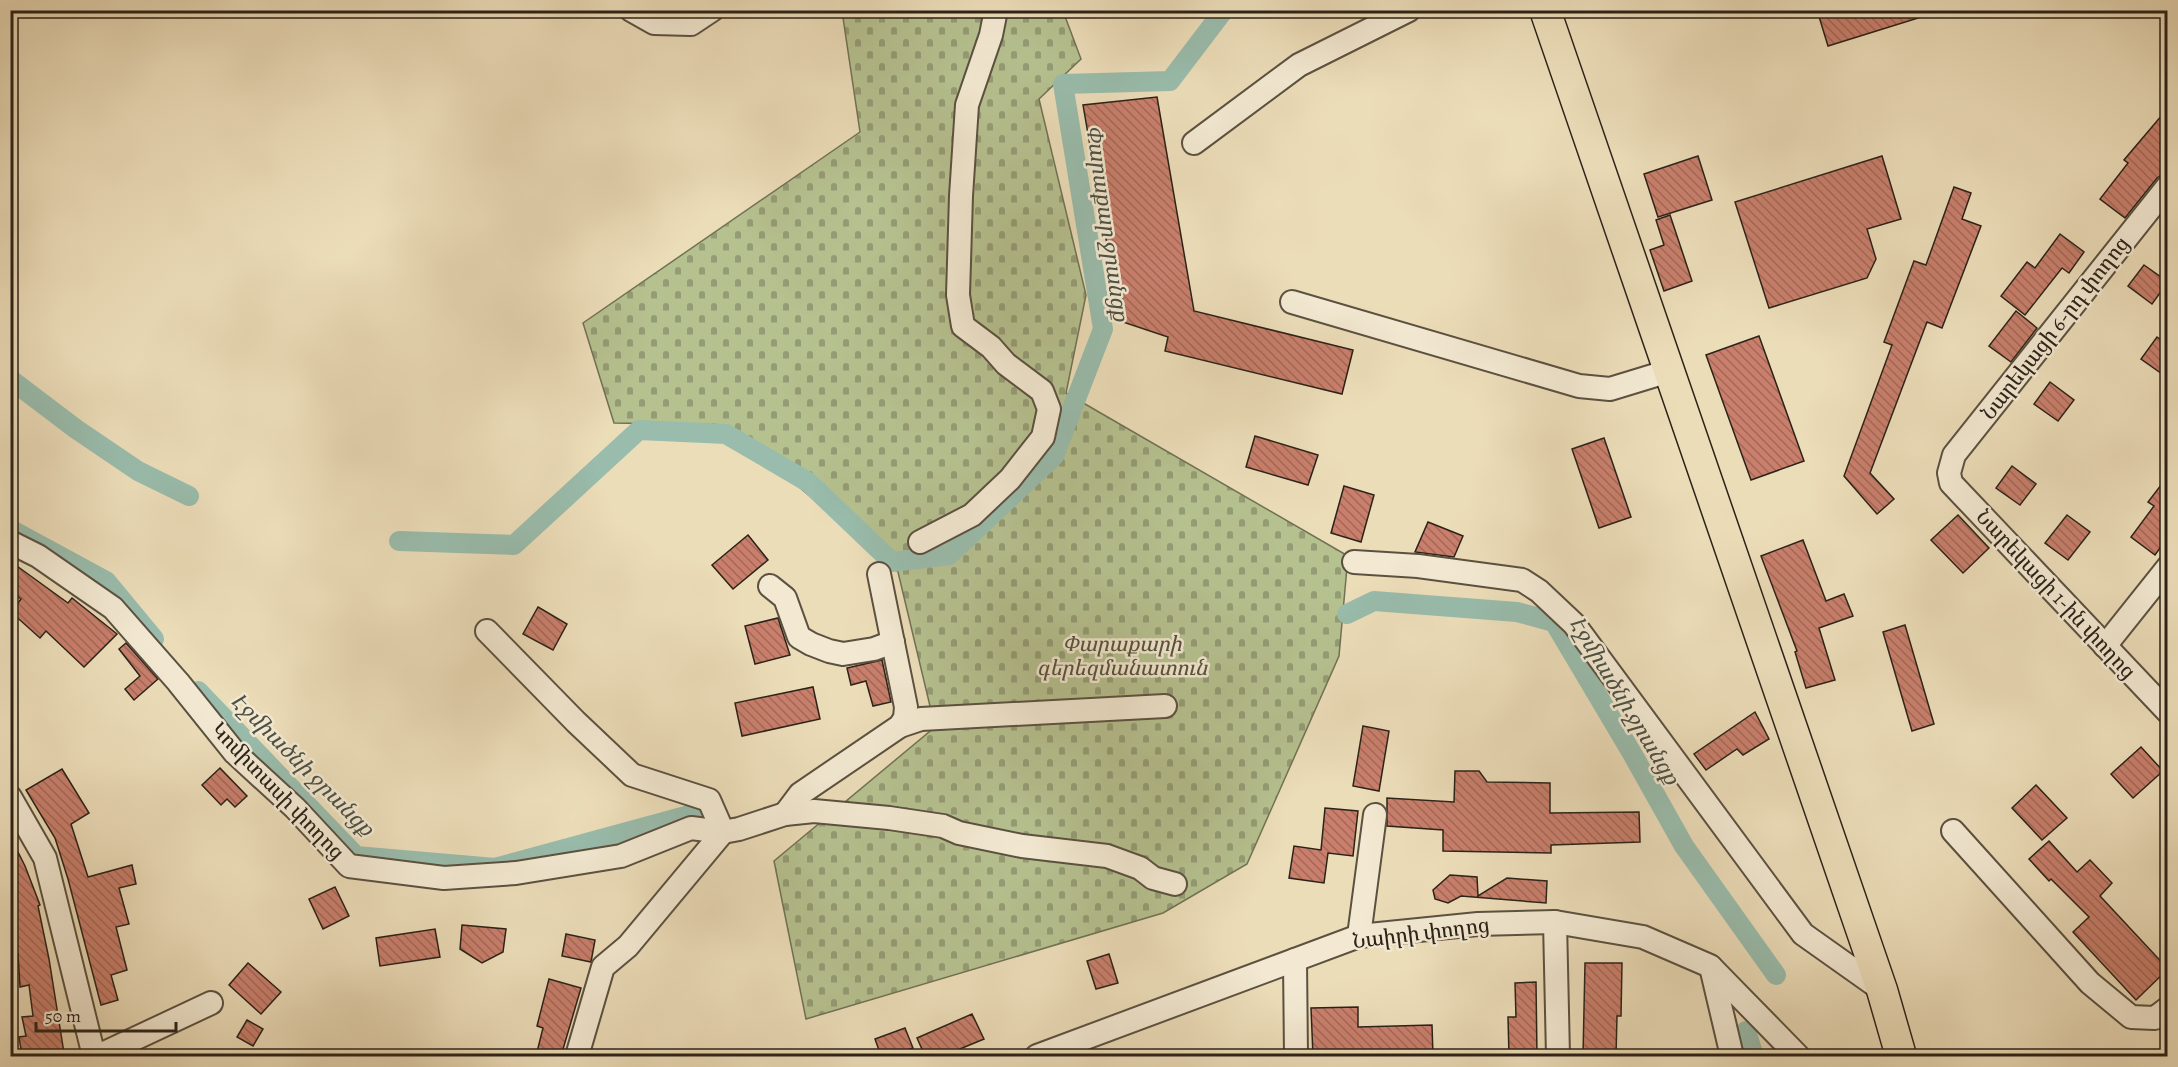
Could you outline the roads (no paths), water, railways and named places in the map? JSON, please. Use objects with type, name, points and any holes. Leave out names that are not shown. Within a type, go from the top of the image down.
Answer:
[{"type":"main road","points":[[1545,10],[1882,990],[1901,1056]]},
{"type":"street","points":[[631,10],[654,23],[691,24],[712,10]]},
{"type":"street","points":[[920,542],[972,515],[1010,479],[1043,437],[1049,409],[1042,391],[1006,364],[991,347],[963,326],[958,296],[967,105],[991,35],[996,10]]},
{"type":"street","points":[[1194,143],[1299,65],[1409,10]]},
{"type":"street","name":"Նարեկացի 6-րդ փողոց","points":[[1949,473],[1954,455],[2168,186]]},
{"type":"street","points":[[1292,302],[1579,386],[1610,389],[1669,371]]},
{"type":"street","name":"Նարեկացի 1-ին փողոց","points":[[1949,473],[1951,483],[2168,712]]},
{"type":"street","name":"Կոմիտասի փողոց","points":[[10,542],[38,556],[113,608],[178,682],[235,753],[295,808],[350,866],[444,878],[516,873],[621,856],[691,828],[723,832],[785,814],[814,811],[943,826],[959,833],[1022,846],[1107,856],[1140,868],[1154,878],[1175,884]]},
{"type":"street","points":[[1354,562],[1489,574],[1522,580],[1539,591],[1574,624],[1803,934],[1882,990]]},
{"type":"street","points":[[2105,646],[2168,567]]},
{"type":"street","points":[[879,574],[906,706],[905,718],[900,726]]},
{"type":"street","points":[[770,586],[784,598],[799,637],[812,644],[843,654],[874,649],[893,642]]},
{"type":"street","points":[[487,631],[576,722],[632,775],[709,800],[723,832],[628,946],[603,968],[577,1056]]},
{"type":"street","points":[[785,814],[800,794],[900,726],[921,719],[1165,706]]},
{"type":"street","points":[[10,797],[45,858],[96,1056],[211,1003]]},
{"type":"street","points":[[1359,936],[1375,815]]},
{"type":"street","points":[[1953,831],[2090,983],[2131,1017],[2155,1018],[2168,1008]]},
{"type":"street","points":[[1555,922],[1558,1056]]},
{"type":"street","name":"Նաիրի փողոց","points":[[1038,1056],[1359,936],[1478,924],[1555,922],[1643,937],[1710,966]]},
{"type":"street","points":[[1295,960],[1296,1056]]},
{"type":"street","points":[[1710,966],[1732,1056]]},
{"type":"street","points":[[1710,966],[1798,1056]]},
{"type":"waterway","name":"Փարաքար ջրանցք","points":[[399,541],[514,545],[639,430],[726,434],[808,482],[892,562],[949,555],[1054,456],[1103,329],[1063,84],[1170,81],[1224,10]]},
{"type":"waterway","name":"Փարաքար ջրանցք","points":[[10,379],[76,429],[138,471],[189,496]]},
{"type":"waterway","name":"Էջմիածնի ջրանցք","points":[[10,529],[106,581],[154,639]]},
{"type":"waterway","name":"Էջմիածնի ջրանցք","points":[[1347,614],[1374,601],[1517,612],[1554,622],[1684,846],[1776,975]]},
{"type":"waterway","name":"Էջմիածնի ջրանցք","points":[[198,691],[356,856],[495,868],[697,813]]},
{"type":"waterway","name":"Էջմիածնի ջրանցք","points":[[1746,1031],[1754,1056]]},
{"type":"park label","name":"Փարաքարի գերեզմանատուն","points":[[1122,656]]}]
